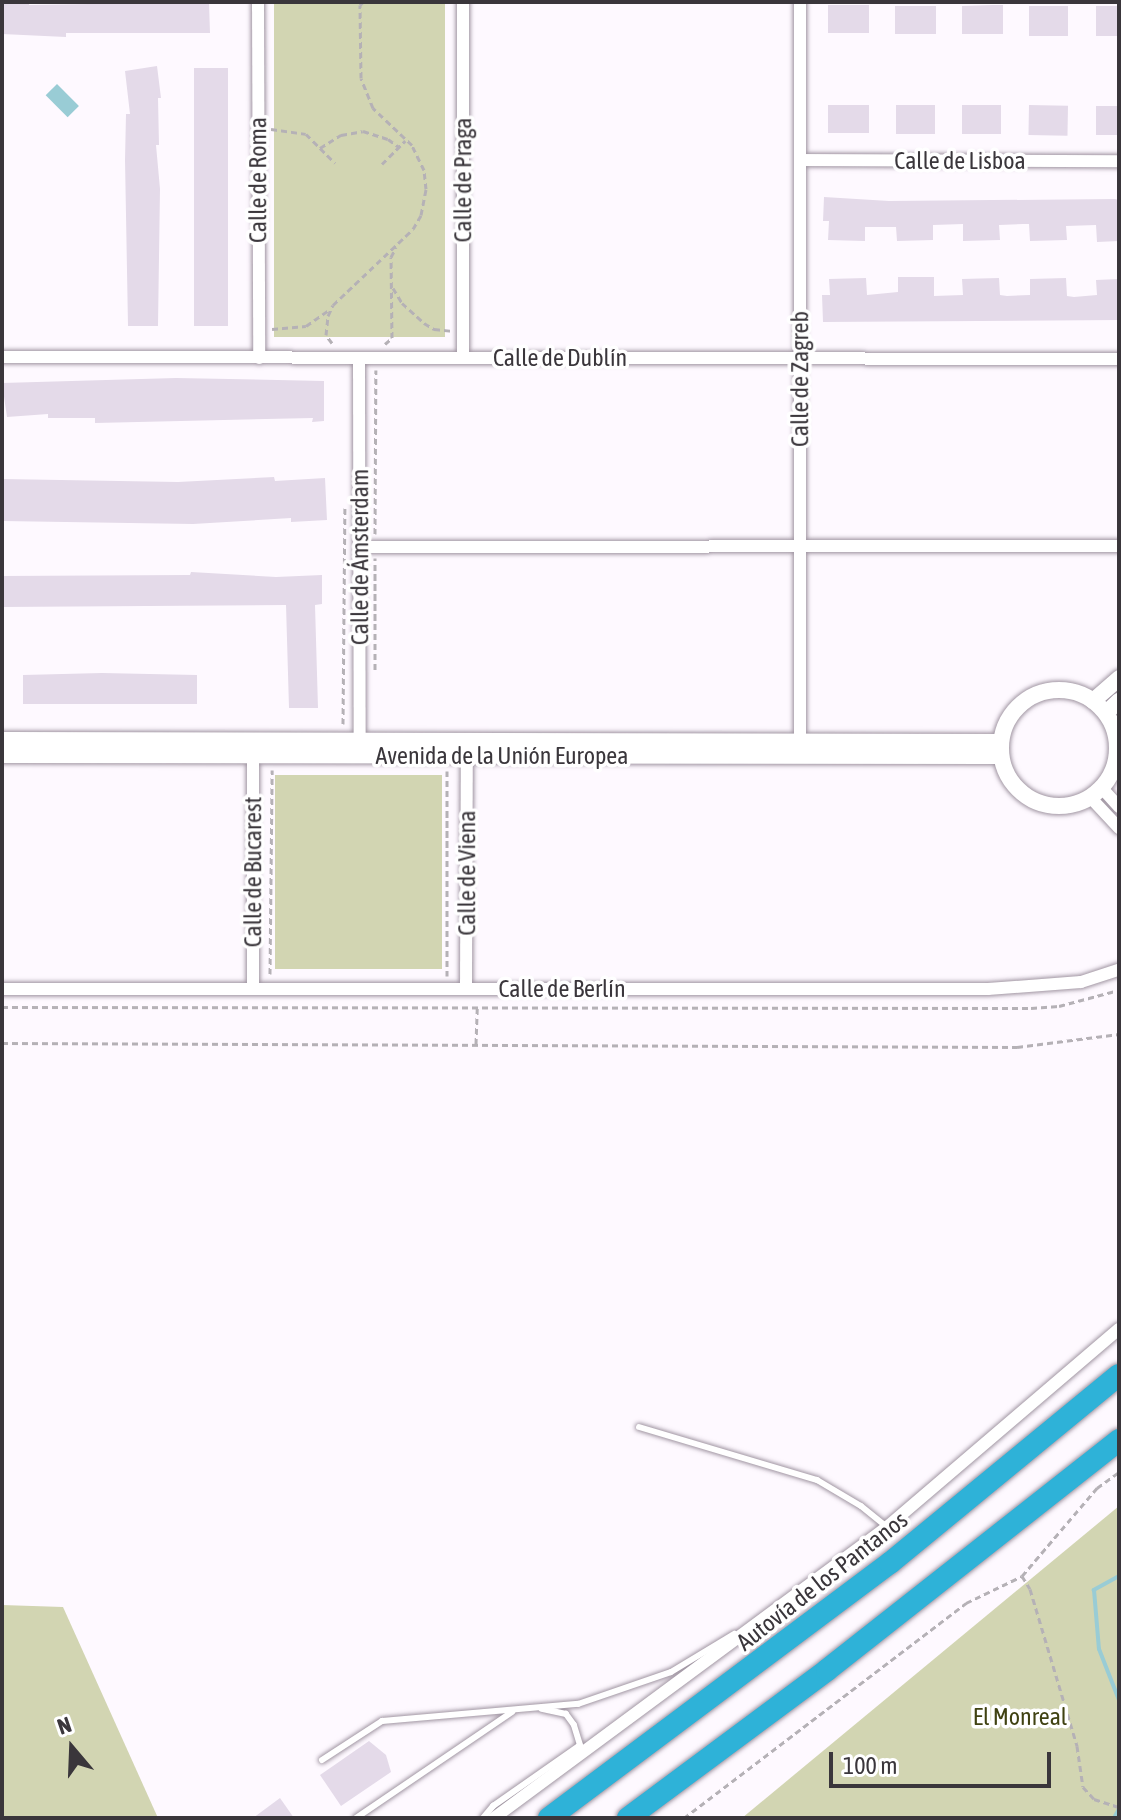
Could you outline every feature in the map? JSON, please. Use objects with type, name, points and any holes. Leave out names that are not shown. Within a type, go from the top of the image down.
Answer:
[{"type":"highway","name":"Autovía de los Pantanos","points":[[549,1818],[890,1563],[1119,1375]]},
{"type":"highway","points":[[628,1818],[827,1670],[1119,1440]]},
{"type":"street","name":"Calle de Roma","points":[[258,2],[259,358]]},
{"type":"street","name":"Calle de Praga","points":[[463,2],[463,357]]},
{"type":"street","name":"Calle de Zagreb","points":[[800,2],[800,749]]},
{"type":"street","name":"Calle de Lisboa","points":[[802,160],[1119,161]]},
{"type":"street","name":"Calle de Dublín","points":[[2,357],[1119,359]]},
{"type":"street","name":"Calle de Ámsterdam","points":[[354,746],[360,547],[359,359]]},
{"type":"street","points":[[360,547],[1119,546]]},
{"type":"street","points":[[1093,701],[1119,678]]},
{"type":"street","points":[[1048,690],[1067,690],[1093,701],[1106,713],[1117,740],[1116,759],[1095,792],[1061,806],[1042,804],[1024,795],[1010,781],[1001,749],[1009,717],[1030,697],[1048,690]]},
{"type":"street","points":[[1106,713],[1119,701]]},
{"type":"street","name":"Avenida de la Unión Europea","points":[[2,740],[354,746],[1001,749]]},
{"type":"street","name":"Avenida de la Unión Europea","points":[[2,755],[253,756],[354,746],[467,756],[800,749]]},
{"type":"street","name":"Calle de Bucarest","points":[[253,756],[253,989]]},
{"type":"street","name":"Calle de Viena","points":[[466,989],[467,756]]},
{"type":"street","points":[[1095,792],[1119,807]]},
{"type":"street","points":[[1095,792],[1119,828]]},
{"type":"street","name":"Calle de Berlín","points":[[2,989],[1034,988],[1081,982],[1119,970]]},
{"type":"street","points":[[494,1818],[887,1527],[1119,1329]]},
{"type":"lane","points":[[639,1427],[817,1480],[861,1506],[887,1527]]},
{"type":"lane","points":[[322,1760],[382,1721],[578,1704],[671,1672],[793,1598]]},
{"type":"lane","points":[[483,1818],[493,1806],[580,1745],[574,1725],[566,1714],[534,1708]]},
{"type":"lane","points":[[356,1818],[515,1709]]},
{"type":"path","points":[[259,336],[268,336],[268,329],[306,326],[397,245],[421,215],[426,189],[420,161],[406,140],[373,108],[361,78],[360,3]]},
{"type":"path","points":[[258,129],[292,130],[306,134],[335,163]]},
{"type":"path","points":[[320,148],[341,135],[363,131],[388,139],[399,147]]},
{"type":"path","points":[[382,164],[406,140]]},
{"type":"path","points":[[384,345],[392,338],[391,257],[397,245]]},
{"type":"path","points":[[392,285],[402,303],[424,323],[449,331],[452,337],[463,337]]},
{"type":"path","points":[[333,305],[326,335],[333,344]]},
{"type":"path","points":[[449,331],[449,341]]},
{"type":"path","points":[[318,344],[343,344],[344,359]]},
{"type":"path","points":[[376,345],[399,345]]},
{"type":"path","points":[[345,504],[354,746]]},
{"type":"path","points":[[270,1007],[271,778],[276,766]]},
{"type":"path","points":[[445,767],[446,1007]]},
{"type":"path","points":[[2,1007],[1031,1008],[1059,1006],[1119,990]]},
{"type":"path","points":[[476,1045],[477,1008]]},
{"type":"path","points":[[2,1043],[1017,1047],[1119,1034]]},
{"type":"path","points":[[684,1818],[966,1603],[1022,1576],[1097,1488],[1119,1472]]},
{"type":"path","points":[[1022,1576],[1030,1589],[1077,1746],[1083,1787],[1094,1799],[1119,1807]]},
{"type":"green space","points":[[274,2],[445,2],[445,337],[274,337]]},
{"type":"green space","points":[[275,775],[442,775],[442,969],[275,969]]},
{"type":"green space","name":"El Monreal","points":[[1119,1506],[1119,1818],[742,1818]]},
{"type":"green space","points":[[2,1605],[63,1607],[158,1818],[2,1818]]},
{"type":"water","points":[[57,84],[79,106],[68,117],[46,95]]},
{"type":"building","points":[[2,2],[29,2],[29,5],[209,2],[210,33],[66,33],[66,37],[2,34]]},
{"type":"building","points":[[828,5],[869,5],[869,33],[828,33]]},
{"type":"building","points":[[1003,5],[1003,34],[962,34],[962,6]]},
{"type":"building","points":[[895,6],[936,6],[936,34],[895,34]]},
{"type":"building","points":[[1029,6],[1068,6],[1068,36],[1029,36]]},
{"type":"building","points":[[1096,6],[1119,6],[1119,36],[1096,36]]},
{"type":"building","points":[[157,66],[161,98],[158,98],[159,145],[156,145],[160,189],[158,326],[128,326],[125,160],[126,114],[130,114],[125,71]]},
{"type":"building","points":[[194,68],[228,68],[228,326],[194,326]]},
{"type":"building","points":[[828,105],[869,105],[869,133],[828,133]]},
{"type":"building","points":[[896,105],[935,105],[935,134],[896,134]]},
{"type":"building","points":[[962,105],[1001,105],[1001,134],[962,134]]},
{"type":"building","points":[[1029,105],[1068,106],[1067,136],[1028,135]]},
{"type":"building","points":[[1096,106],[1119,106],[1119,135],[1096,135]]},
{"type":"building","points":[[824,197],[889,201],[1115,199],[1119,200],[1119,241],[1097,242],[1096,225],[1066,226],[1067,240],[1030,241],[1029,224],[999,225],[1000,240],[963,241],[963,224],[933,225],[933,240],[897,241],[896,227],[865,227],[865,241],[828,240],[829,221],[823,221]]},
{"type":"building","points":[[898,277],[934,277],[934,296],[963,295],[962,279],[999,278],[1000,295],[1007,296],[1030,295],[1030,279],[1066,278],[1067,296],[1074,297],[1097,295],[1096,280],[1119,279],[1119,320],[823,322],[822,295],[830,295],[829,279],[866,278],[867,295],[898,292]]},
{"type":"building","points":[[176,378],[324,381],[324,421],[312,422],[313,418],[95,423],[95,418],[48,418],[48,414],[7,417],[2,383]]},
{"type":"building","points":[[274,477],[275,481],[325,478],[327,520],[291,522],[291,518],[193,524],[2,521],[2,479],[178,482]]},
{"type":"building","points":[[191,572],[276,577],[322,575],[322,604],[315,605],[318,708],[289,708],[286,605],[2,607],[2,576],[190,575]]},
{"type":"building","points":[[23,675],[197,675],[197,704],[23,704]]},
{"type":"building","points":[[369,1741],[386,1755],[391,1772],[341,1806],[320,1775]]},
{"type":"building","points":[[280,1798],[294,1818],[253,1818]]},
{"type":"waterway","points":[[1119,1576],[1094,1590],[1099,1649],[1119,1700]]},
{"type":"waterway","points":[[1114,1818],[1119,1809]]}]
